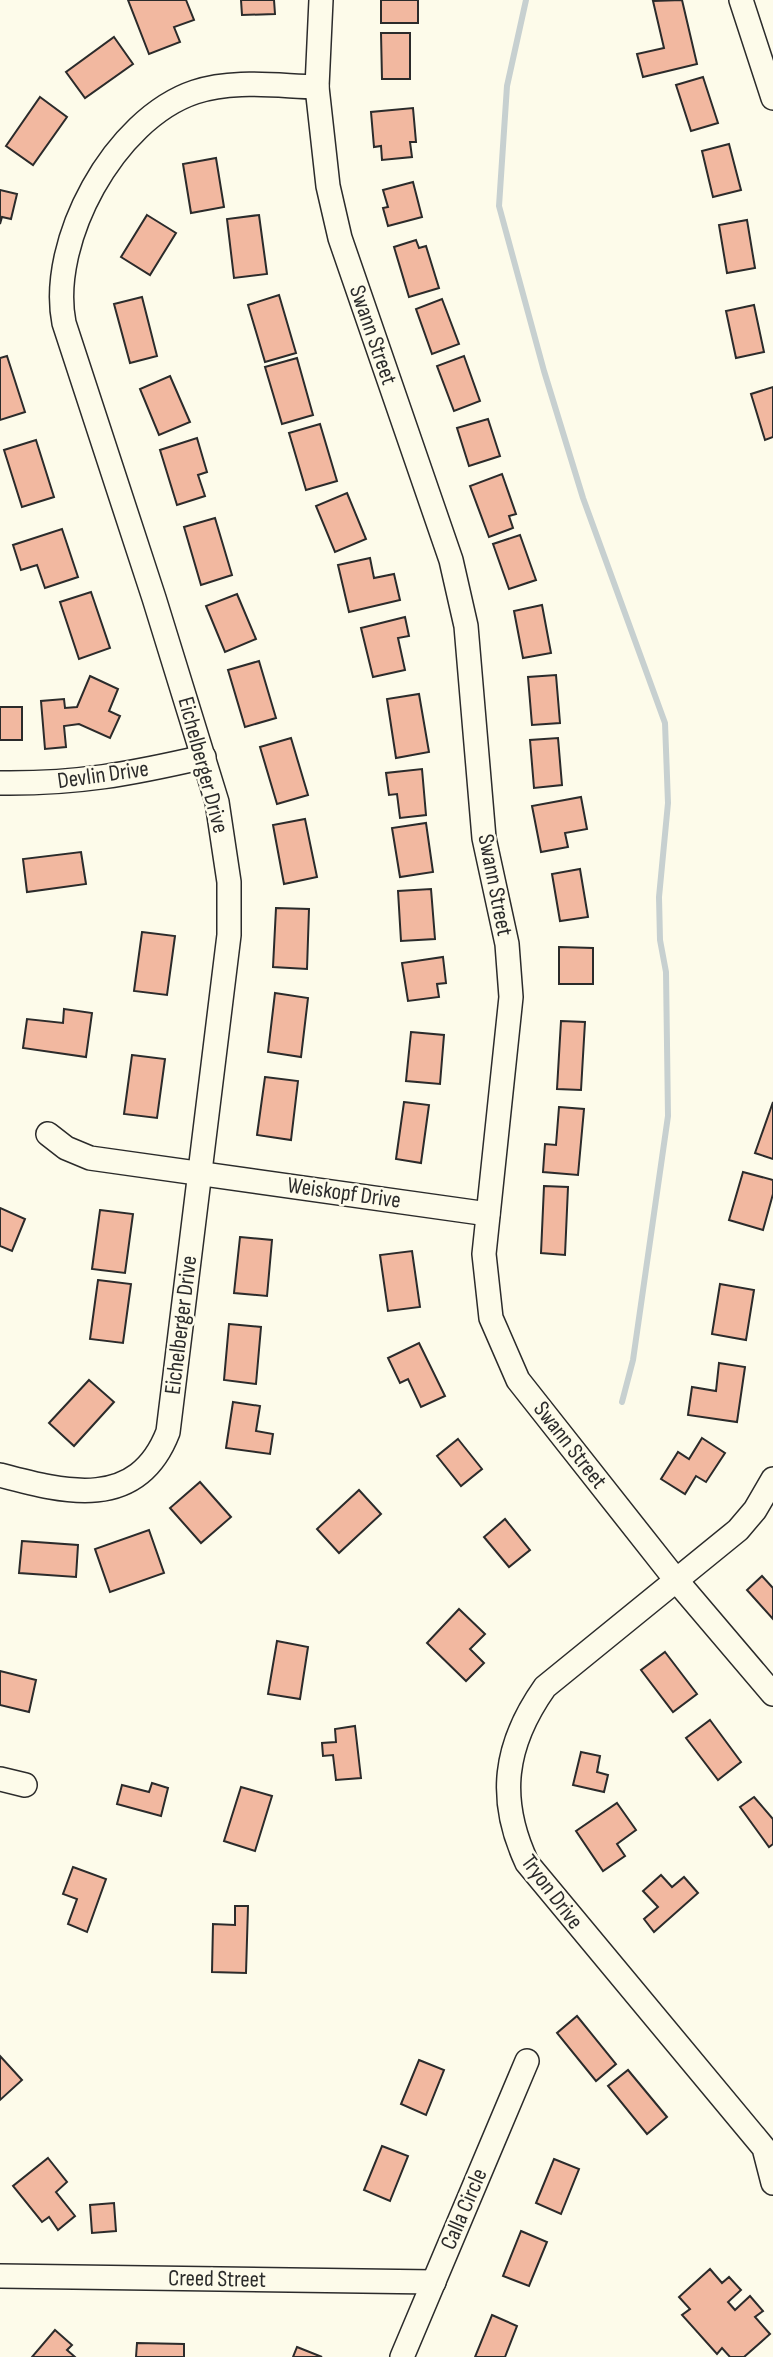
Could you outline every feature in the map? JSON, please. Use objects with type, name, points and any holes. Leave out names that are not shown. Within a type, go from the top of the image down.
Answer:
[{"type":"street","name":"Swann Street","points":[[321,0],[317,87],[328,186],[340,238],[450,560],[466,625],[485,838],[510,970],[511,997],[484,1254],[486,1292],[491,1318],[505,1356],[518,1380],[676,1580],[773,1694]]},
{"type":"street","points":[[741,0],[773,98]]},
{"type":"street","name":"Eichelberger Drive","points":[[0,1475],[46,1489],[86,1492],[125,1481],[156,1456],[168,1432],[229,935],[225,841],[204,757],[64,323],[61,269],[67,243],[104,171],[129,139],[168,105],[210,88],[264,84],[317,87]]},
{"type":"street","name":"Devlin Drive","points":[[0,783],[85,781],[204,757]]},
{"type":"street","name":"Weiskopf Drive","points":[[48,1134],[66,1148],[90,1158],[488,1214]]},
{"type":"street","name":"Tryon Drive","points":[[773,1479],[755,1510],[738,1530],[545,1687],[518,1733],[507,1786],[515,1839],[527,1864],[764,2148],[773,2183]]},
{"type":"street","points":[[0,1779],[25,1785]]},
{"type":"street","name":"Calla Circle","points":[[402,2357],[527,2061]]},
{"type":"street","name":"Creed Street","points":[[0,2276],[434,2282]]},
{"type":"building","points":[[128,0],[186,0],[194,20],[174,27],[180,42],[149,54]]},
{"type":"building","points":[[241,0],[274,0],[275,14],[242,15]]},
{"type":"building","points":[[381,0],[418,0],[418,23],[381,23]]},
{"type":"building","points":[[682,0],[697,64],[643,77],[637,54],[664,48],[653,1]]},
{"type":"building","points":[[381,33],[410,33],[410,79],[382,79]]},
{"type":"building","points":[[114,37],[133,64],[85,98],[66,72]]},
{"type":"building","points":[[703,77],[718,123],[691,131],[676,85]]},
{"type":"building","points":[[40,97],[67,117],[33,165],[6,146]]},
{"type":"building","points":[[413,108],[416,142],[410,142],[412,157],[382,160],[381,146],[374,147],[371,112]]},
{"type":"building","points":[[729,144],[741,190],[713,197],[702,151]]},
{"type":"building","points":[[216,158],[224,207],[191,213],[183,164]]},
{"type":"building","points":[[413,182],[422,217],[388,226],[383,208],[388,207],[383,190]]},
{"type":"building","points":[[0,190],[17,194],[11,219],[2,217],[0,224]]},
{"type":"building","points":[[147,215],[176,233],[150,275],[121,257]]},
{"type":"building","points":[[259,215],[267,274],[234,278],[227,219]]},
{"type":"building","points":[[747,220],[755,268],[727,273],[719,225]]},
{"type":"building","points":[[416,240],[419,248],[426,246],[439,288],[409,297],[394,247]]},
{"type":"building","points":[[279,295],[296,353],[265,362],[248,305]]},
{"type":"building","points":[[142,297],[157,356],[130,363],[114,304]]},
{"type":"building","points":[[442,299],[459,344],[432,354],[416,309]]},
{"type":"building","points":[[754,305],[764,352],[736,358],[726,311]]},
{"type":"building","points":[[7,356],[25,412],[0,420],[0,358]]},
{"type":"building","points":[[464,356],[480,401],[454,411],[437,366]]},
{"type":"building","points":[[297,358],[313,415],[282,424],[265,367]]},
{"type":"building","points":[[170,376],[190,422],[159,435],[140,389]]},
{"type":"building","points":[[773,387],[773,437],[765,440],[751,394]]},
{"type":"building","points":[[488,419],[500,456],[469,466],[457,428]]},
{"type":"building","points":[[320,424],[337,481],[306,490],[289,433]]},
{"type":"building","points":[[197,438],[207,472],[198,475],[205,496],[177,505],[160,450]]},
{"type":"building","points":[[36,440],[54,497],[22,507],[4,450]]},
{"type":"building","points":[[502,474],[516,514],[509,516],[513,528],[489,537],[470,486]]},
{"type":"building","points":[[347,493],[366,539],[335,552],[316,506]]},
{"type":"building","points":[[215,518],[232,575],[201,585],[184,527]]},
{"type":"building","points":[[62,529],[78,577],[45,588],[37,565],[21,570],[13,545]]},
{"type":"building","points":[[520,535],[536,580],[509,589],[493,544]]},
{"type":"building","points":[[370,558],[374,578],[394,574],[400,600],[349,612],[338,565]]},
{"type":"building","points":[[91,592],[110,648],[79,659],[60,602]]},
{"type":"building","points":[[237,594],[256,639],[225,652],[206,606]]},
{"type":"building","points":[[542,605],[551,653],[523,658],[514,611]]},
{"type":"building","points":[[405,617],[409,636],[398,638],[405,670],[373,677],[361,628]]},
{"type":"building","points":[[259,661],[276,718],[245,727],[228,670]]},
{"type":"building","points":[[556,675],[560,723],[532,725],[528,677]]},
{"type":"building","points":[[90,676],[118,689],[109,711],[120,716],[110,738],[79,724],[64,726],[66,747],[45,749],[41,701],[64,699],[65,708],[77,707]]},
{"type":"building","points":[[419,694],[429,752],[396,758],[387,699]]},
{"type":"building","points":[[0,707],[22,707],[22,740],[0,740]]},
{"type":"building","points":[[291,738],[308,795],[277,804],[260,747]]},
{"type":"building","points":[[558,738],[562,785],[534,788],[530,740]]},
{"type":"building","points":[[422,769],[426,815],[400,818],[397,794],[389,795],[386,773]]},
{"type":"building","points":[[581,797],[587,829],[565,833],[568,847],[541,852],[532,806]]},
{"type":"building","points":[[305,819],[317,877],[284,884],[273,825]]},
{"type":"building","points":[[426,823],[433,872],[400,877],[392,828]]},
{"type":"building","points":[[81,852],[86,884],[27,892],[23,859]]},
{"type":"building","points":[[580,869],[588,917],[560,921],[552,874]]},
{"type":"building","points":[[431,889],[435,939],[401,941],[398,891]]},
{"type":"building","points":[[276,908],[309,909],[307,969],[273,967]]},
{"type":"building","points":[[142,932],[175,936],[167,995],[134,991]]},
{"type":"building","points":[[559,947],[593,948],[593,984],[559,984]]},
{"type":"building","points":[[443,957],[446,983],[437,984],[439,997],[408,1001],[402,963]]},
{"type":"building","points":[[275,993],[308,998],[301,1057],[268,1052]]},
{"type":"building","points":[[64,1009],[92,1013],[86,1057],[23,1048],[27,1019],[63,1023]]},
{"type":"building","points":[[561,1021],[585,1022],[581,1090],[557,1089]]},
{"type":"building","points":[[411,1032],[444,1035],[440,1084],[406,1081]]},
{"type":"building","points":[[132,1055],[165,1059],[157,1118],[124,1114]]},
{"type":"building","points":[[265,1077],[298,1081],[291,1140],[257,1135]]},
{"type":"building","points":[[404,1102],[429,1105],[421,1163],[396,1159]]},
{"type":"building","points":[[773,1102],[773,1159],[755,1153]]},
{"type":"building","points":[[559,1107],[584,1109],[578,1175],[543,1172],[545,1144],[556,1145]]},
{"type":"building","points":[[743,1172],[773,1180],[773,1194],[763,1230],[729,1220]]},
{"type":"building","points":[[544,1186],[568,1187],[565,1255],[541,1253]]},
{"type":"building","points":[[0,1208],[25,1219],[12,1251],[0,1246]]},
{"type":"building","points":[[100,1210],[133,1214],[125,1273],[92,1269]]},
{"type":"building","points":[[240,1237],[272,1240],[267,1296],[234,1293]]},
{"type":"building","points":[[412,1251],[420,1307],[388,1311],[380,1255]]},
{"type":"building","points":[[98,1280],[131,1284],[123,1343],[90,1339]]},
{"type":"building","points":[[720,1284],[754,1290],[746,1340],[712,1334]]},
{"type":"building","points":[[229,1324],[261,1327],[256,1384],[224,1380]]},
{"type":"building","points":[[419,1343],[445,1396],[421,1407],[408,1379],[400,1383],[388,1358]]},
{"type":"building","points":[[719,1363],[745,1367],[737,1422],[688,1415],[692,1387],[716,1391]]},
{"type":"building","points":[[89,1380],[114,1402],[74,1446],[49,1423]]},
{"type":"building","points":[[233,1402],[260,1406],[256,1431],[273,1434],[270,1454],[226,1448]]},
{"type":"building","points":[[702,1438],[725,1453],[706,1482],[696,1476],[685,1494],[661,1479],[678,1452],[689,1459]]},
{"type":"building","points":[[458,1439],[482,1469],[461,1486],[437,1456]]},
{"type":"building","points":[[200,1482],[231,1517],[201,1543],[170,1508]]},
{"type":"building","points":[[359,1490],[381,1514],[339,1553],[317,1529]]},
{"type":"building","points":[[505,1519],[530,1550],[509,1567],[484,1537]]},
{"type":"building","points":[[149,1530],[164,1573],[110,1592],[95,1549]]},
{"type":"building","points":[[22,1541],[78,1545],[76,1577],[19,1573]]},
{"type":"building","points":[[762,1576],[773,1588],[773,1619],[747,1590]]},
{"type":"building","points":[[459,1609],[485,1634],[470,1649],[484,1663],[466,1681],[427,1643]]},
{"type":"building","points":[[277,1641],[308,1647],[300,1699],[268,1694]]},
{"type":"building","points":[[665,1652],[697,1694],[673,1712],[641,1670]]},
{"type":"building","points":[[0,1671],[36,1680],[29,1712],[0,1705]]},
{"type":"building","points":[[710,1720],[741,1762],[718,1780],[686,1738]]},
{"type":"building","points":[[355,1726],[361,1778],[336,1780],[333,1755],[323,1756],[322,1743],[336,1742],[335,1729]]},
{"type":"building","points":[[581,1752],[600,1756],[597,1772],[608,1775],[604,1792],[573,1785]]},
{"type":"building","points":[[152,1783],[168,1788],[161,1816],[117,1804],[122,1785],[149,1792]]},
{"type":"building","points":[[241,1787],[272,1796],[255,1851],[224,1841]]},
{"type":"building","points":[[754,1797],[773,1819],[773,1844],[769,1847],[740,1807]]},
{"type":"building","points":[[617,1803],[636,1830],[617,1844],[625,1856],[603,1871],[576,1831]]},
{"type":"building","points":[[73,1867],[106,1879],[87,1932],[68,1924],[77,1899],[63,1894]]},
{"type":"building","points":[[661,1875],[672,1887],[684,1877],[698,1893],[654,1932],[644,1919],[658,1907],[643,1891]]},
{"type":"building","points":[[235,1906],[248,1906],[246,1973],[212,1972],[213,1924],[235,1925]]},
{"type":"building","points":[[577,2016],[616,2064],[596,2081],[557,2033]]},
{"type":"building","points":[[0,2056],[22,2080],[0,2100]]},
{"type":"building","points":[[419,2060],[444,2070],[426,2115],[401,2104]]},
{"type":"building","points":[[628,2070],[667,2117],[647,2134],[608,2086]]},
{"type":"building","points":[[382,2146],[408,2156],[390,2201],[364,2190]]},
{"type":"building","points":[[48,2158],[67,2182],[56,2192],[75,2216],[58,2230],[49,2217],[42,2222],[13,2186]]},
{"type":"building","points":[[554,2159],[579,2169],[561,2214],[536,2203]]},
{"type":"building","points":[[114,2203],[116,2231],[92,2233],[90,2205]]},
{"type":"building","points":[[521,2231],[547,2242],[529,2286],[503,2276]]},
{"type":"building","points":[[710,2269],[722,2283],[729,2277],[741,2290],[728,2302],[735,2310],[750,2296],[763,2311],[755,2317],[770,2334],[744,2357],[730,2357],[722,2348],[717,2354],[682,2315],[690,2309],[679,2297]]},
{"type":"building","points":[[492,2315],[517,2326],[505,2357],[475,2357]]},
{"type":"building","points":[[55,2330],[72,2345],[67,2350],[75,2357],[32,2357]]},
{"type":"building","points":[[137,2343],[184,2344],[184,2357],[136,2357]]},
{"type":"building","points":[[297,2347],[322,2357],[293,2357]]},
{"type":"waterway","points":[[526,0],[507,86],[499,206],[544,371],[583,498],[665,723],[668,803],[659,897],[660,940],[666,972],[668,1116],[633,1360],[622,1402]]}]
